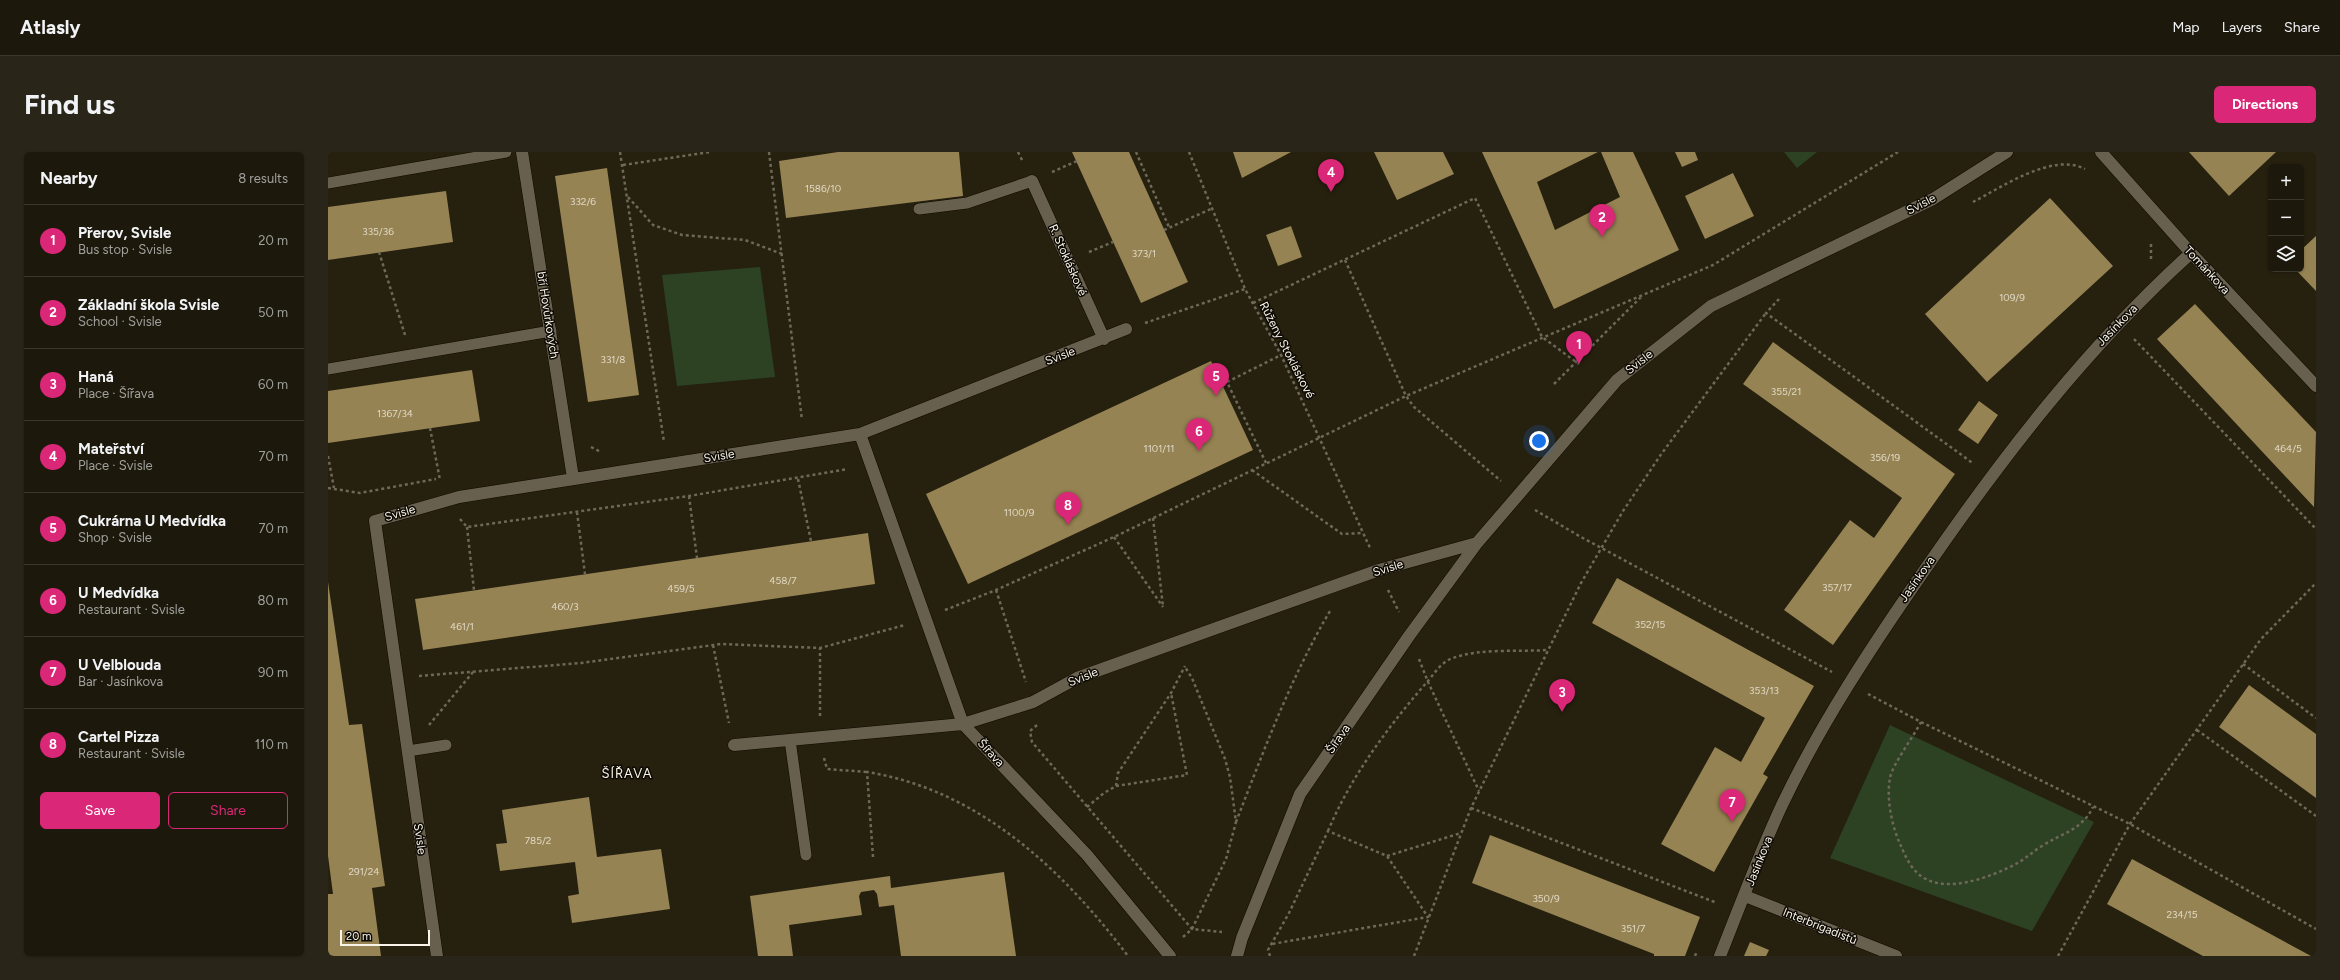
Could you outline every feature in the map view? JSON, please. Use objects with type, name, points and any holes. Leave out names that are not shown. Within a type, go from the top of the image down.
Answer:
[{"type":"street","name":"bří Hovůrkových","points":[[522,152],[573,478]]},
{"type":"street","name":"Svisle","points":[[963,724],[1033,702],[1077,678],[1379,570],[1478,543],[1617,380],[1711,306],[1933,199],[2007,152]]},
{"type":"street","name":"Tománkova","points":[[2101,152],[2191,253],[2316,386]]},
{"type":"street","name":"R. Stokláskové","points":[[1032,181],[1104,339]]},
{"type":"street","name":"Jasínkova","points":[[1720,956],[1781,807],[1849,683],[1976,494],[2085,359],[2127,313],[2191,253]]},
{"type":"street","name":"Svisle","points":[[437,956],[375,521],[445,501],[573,478],[860,434],[1104,339],[1126,329]]},
{"type":"street","points":[[734,746],[820,736],[963,724],[860,434]]},
{"type":"street","name":"Šířava","points":[[1237,956],[1242,938],[1300,794],[1409,636],[1478,543]]},
{"type":"street","name":"Šířava","points":[[963,724],[1087,855],[1170,956]]},
{"type":"street","name":"Interbrigadistů","points":[[1745,896],[1896,956]]},
{"type":"lane","points":[[328,183],[506,152]]},
{"type":"lane","points":[[919,209],[967,203],[1032,181]]},
{"type":"lane","points":[[328,369],[550,331]]},
{"type":"lane","points":[[790,740],[806,854]]},
{"type":"lane","points":[[408,752],[446,745]]},
{"type":"path","points":[[620,152],[628,197],[667,464]]},
{"type":"path","points":[[623,165],[710,152]]},
{"type":"path","points":[[769,152],[805,443]]},
{"type":"path","points":[[1136,152],[1169,227]]},
{"type":"path","name":"Růženy Stokláskové","points":[[1189,152],[1245,289],[1281,355],[1373,554]]},
{"type":"path","points":[[939,612],[996,590],[1153,518],[1406,396],[1713,265],[1898,152]]},
{"type":"path","points":[[1032,181],[1077,161]]},
{"type":"path","points":[[1968,204],[2023,176],[2048,166],[2070,164],[2088,170]]},
{"type":"path","points":[[628,197],[653,225],[682,235],[745,240],[782,254]]},
{"type":"path","points":[[1253,303],[1475,198],[1542,337],[1578,363]]},
{"type":"path","points":[[1164,230],[1212,208]]},
{"type":"path","points":[[2149,265],[2152,257],[2151,240]]},
{"type":"path","points":[[1068,261],[1113,242]]},
{"type":"path","points":[[379,252],[411,354]]},
{"type":"path","points":[[1345,260],[1406,396],[1414,407],[1504,484]]},
{"type":"path","points":[[1126,329],[1245,289]]},
{"type":"path","points":[[1554,384],[1578,363],[1643,295]]},
{"type":"path","points":[[1414,956],[1471,808],[1547,650],[1601,548],[1662,453],[1766,313],[1780,299]]},
{"type":"path","points":[[1766,313],[1974,464]]},
{"type":"path","points":[[2133,338],[2316,529]]},
{"type":"path","points":[[1266,463],[1227,382],[1281,355]]},
{"type":"path","points":[[430,428],[445,501],[467,527],[474,590]]},
{"type":"path","points":[[328,456],[334,488]]},
{"type":"path","points":[[1970,471],[1979,459]]},
{"type":"path","points":[[467,527],[689,496],[798,479],[847,468],[852,472]]},
{"type":"path","points":[[1252,470],[1342,534],[1363,533]]},
{"type":"path","points":[[328,488],[360,493],[440,478]]},
{"type":"path","points":[[798,479],[811,541]]},
{"type":"path","points":[[689,496],[696,558]]},
{"type":"path","points":[[1533,509],[1601,548],[1838,675]]},
{"type":"path","points":[[577,512],[585,574]]},
{"type":"path","points":[[1114,536],[1163,607],[1153,518]]},
{"type":"path","points":[[2058,956],[2130,824],[2261,639],[2316,583]]},
{"type":"path","points":[[1180,940],[1192,929],[1226,859],[1236,822],[1279,715],[1311,644],[1334,604],[1334,586]]},
{"type":"path","points":[[1385,586],[1400,615]]},
{"type":"path","points":[[996,590],[1026,683]]},
{"type":"path","points":[[397,678],[581,663],[713,645],[820,648],[909,624]]},
{"type":"path","points":[[713,645],[734,746]]},
{"type":"path","points":[[820,648],[820,736],[826,769],[867,772],[896,777],[943,795],[986,817],[1009,833],[1050,867],[1070,887],[1128,956]]},
{"type":"path","points":[[1270,956],[1268,950],[1289,913],[1346,796],[1380,740],[1401,711],[1444,664],[1466,654],[1547,650]]},
{"type":"path","points":[[1419,657],[1428,682],[1479,791]]},
{"type":"path","points":[[1183,660],[1192,678],[1225,759],[1230,777],[1236,822]]},
{"type":"path","points":[[2243,664],[2316,718]]},
{"type":"path","points":[[1116,786],[1118,773],[1171,693],[1185,666]]},
{"type":"path","points":[[1831,672],[1835,666]]},
{"type":"path","points":[[408,752],[473,671]]},
{"type":"path","points":[[1087,807],[1104,793],[1116,786],[1187,775],[1171,693]]},
{"type":"path","points":[[1866,693],[1921,722],[2130,824],[2316,929]]},
{"type":"path","points":[[1038,719],[1038,724],[1030,731],[1032,742],[1192,929],[1227,932]]},
{"type":"path","points":[[1921,722],[1890,776],[1889,801],[1898,839],[1907,859],[1923,877],[1936,883],[1957,883],[1978,878],[2015,865],[2042,846],[2072,831],[2081,824],[2093,806]]},
{"type":"path","points":[[2197,730],[2316,816]]},
{"type":"path","points":[[867,772],[873,857]]},
{"type":"path","points":[[1471,808],[1717,903]]},
{"type":"path","points":[[1328,831],[1387,856],[1428,917]]},
{"type":"path","points":[[1387,856],[1461,833]]},
{"type":"path","points":[[1272,944],[1428,917]]},
{"type":"green space","points":[[1784,152],[1817,152],[1797,168]]},
{"type":"green space","points":[[760,267],[775,377],[677,386],[662,275]]},
{"type":"green space","points":[[1890,725],[2094,822],[2032,931],[1830,858]]},
{"type":"building","points":[[838,152],[959,152],[963,196],[786,218],[779,161]]},
{"type":"building","points":[[1072,152],[1129,152],[1188,282],[1141,303]]},
{"type":"building","points":[[1233,152],[1291,152],[1242,178]]},
{"type":"building","points":[[1374,152],[1443,152],[1454,174],[1397,200]]},
{"type":"building","points":[[1482,152],[1598,152],[1537,182],[1555,230],[1620,197],[1601,152],[1633,152],[1679,250],[1554,309]]},
{"type":"building","points":[[1675,152],[1695,152],[1698,160],[1682,167]]},
{"type":"building","points":[[2189,152],[2276,152],[2229,196]]},
{"type":"building","points":[[607,168],[639,395],[588,402],[555,176]]},
{"type":"building","points":[[1733,173],[1754,216],[1705,239],[1685,196]]},
{"type":"building","points":[[446,191],[453,242],[328,260],[328,207]]},
{"type":"building","points":[[2050,198],[2113,266],[1987,382],[1925,314]]},
{"type":"building","points":[[1291,226],[1302,257],[1278,266],[1266,235]]},
{"type":"building","points":[[2316,236],[2316,291],[2298,272],[2304,272],[2304,247]]},
{"type":"building","points":[[2195,304],[2316,432],[2314,507],[2157,339]]},
{"type":"building","points":[[1773,342],[1955,474],[1833,645],[1784,610],[1850,520],[1874,538],[1902,498],[1743,384]]},
{"type":"building","points":[[1211,361],[1253,450],[968,584],[926,494]]},
{"type":"building","points":[[472,370],[480,421],[328,443],[328,391]]},
{"type":"building","points":[[1979,401],[1998,415],[1978,444],[1958,430]]},
{"type":"building","points":[[868,533],[875,584],[423,650],[415,599]]},
{"type":"building","points":[[1617,578],[1814,686],[1763,774],[1768,777],[1714,872],[1661,844],[1715,747],[1741,762],[1765,718],[1592,623]]},
{"type":"building","points":[[328,582],[349,725],[362,724],[385,886],[372,888],[381,956],[328,956],[328,894],[333,894],[328,856]]},
{"type":"building","points":[[2249,685],[2316,734],[2316,798],[2219,727]]},
{"type":"building","points":[[589,797],[597,857],[661,849],[670,909],[572,923],[568,896],[579,894],[575,862],[500,871],[496,844],[507,843],[502,810]]},
{"type":"building","points":[[1490,835],[1700,917],[1685,956],[1654,956],[1654,954],[1472,883]]},
{"type":"building","points":[[2132,859],[2311,956],[2203,956],[2107,904]]},
{"type":"building","points":[[1004,872],[1016,956],[901,956],[894,905],[879,907],[877,894],[874,890],[861,892],[859,896],[862,915],[789,925],[793,956],[758,956],[750,896],[890,876],[891,888]]},
{"type":"building","points":[[1750,942],[1769,950],[1766,956],[1744,956]]},
{"type":"place","name":"Mateřství","points":[[1331,192]]},
{"type":"place","name":"Základní škola Svisle","points":[[1602,237]]},
{"type":"place","name":"Přerov, Svisle","points":[[1579,364]]},
{"type":"place","name":"Cukrárna U Medvídka","points":[[1216,396]]},
{"type":"place","name":"U Medvídka","points":[[1199,451]]},
{"type":"place","name":"Cartel Pizza","points":[[1068,525]]},
{"type":"place","name":"Haná","points":[[1562,712]]},
{"type":"place","name":"U Velblouda","points":[[1732,822]]},
{"type":"district","name":"ŠÍŘAVA","points":[[627,773]]}]
